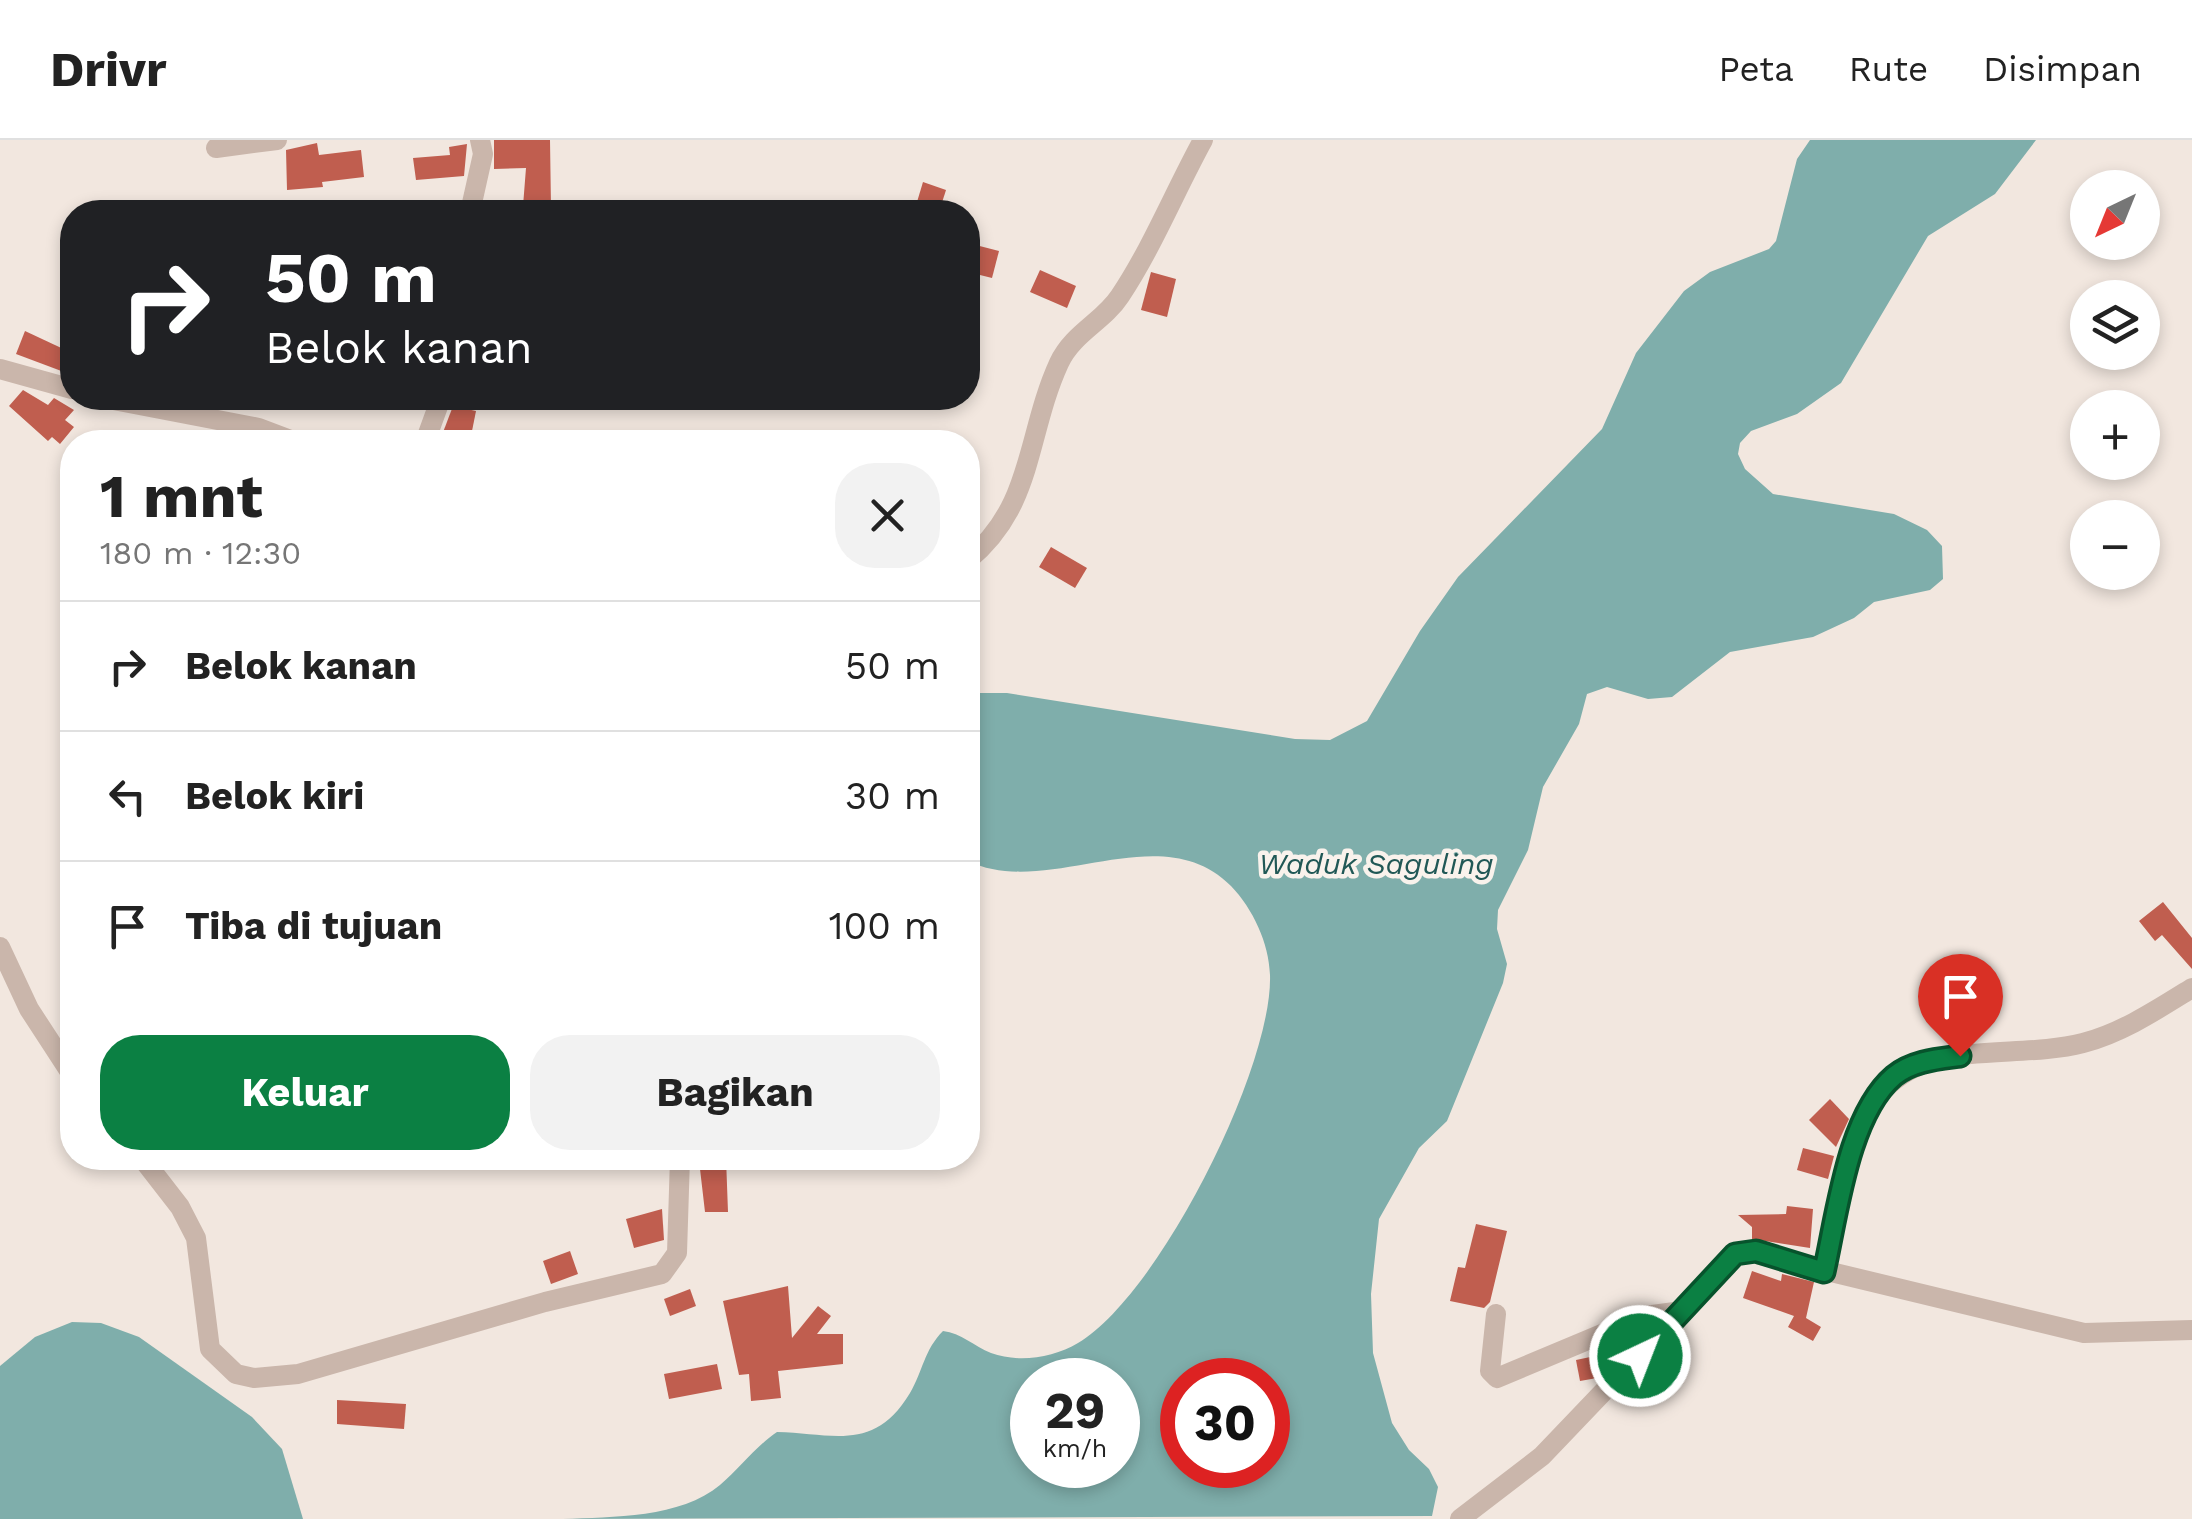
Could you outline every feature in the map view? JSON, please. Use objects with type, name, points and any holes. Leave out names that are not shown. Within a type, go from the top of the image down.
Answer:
[{"type":"street","points":[[216,148],[276,140]]},
{"type":"street","points":[[473,200],[483,154],[480,140]]},
{"type":"street","points":[[980,550],[1013,509],[1058,364],[1081,332],[1122,294],[1204,140]]},
{"type":"street","points":[[0,370],[60,386]]},
{"type":"street","points":[[166,410],[265,430]]},
{"type":"street","points":[[0,947],[29,1009],[60,1057]]},
{"type":"street","points":[[1824,1272],[1851,1156],[1867,1113],[1895,1075],[1923,1062],[2041,1052],[2088,1042],[2128,1025],[2192,988]]},
{"type":"street","points":[[152,1170],[180,1206],[196,1238],[210,1349],[236,1374],[254,1378],[298,1374],[546,1302],[662,1274],[676,1254],[680,1170]]},
{"type":"street","points":[[1460,1519],[1542,1456],[1735,1254],[1744,1251],[1898,1292],[1996,1308],[2084,1333],[2192,1330]]},
{"type":"street","points":[[1496,1314],[1490,1371],[1500,1378],[1645,1316],[1682,1311]]},
{"type":"water","name":"Waduk Saguling","points":[[1810,140],[2036,140],[1995,194],[1928,236],[1841,383],[1797,414],[1751,431],[1740,443],[1738,454],[1745,469],[1773,494],[1894,514],[1927,530],[1942,546],[1943,579],[1930,590],[1874,602],[1854,618],[1813,637],[1730,652],[1672,697],[1648,699],[1607,687],[1587,694],[1579,724],[1543,787],[1528,850],[1498,910],[1497,929],[1507,964],[1503,983],[1447,1121],[1419,1148],[1379,1219],[1371,1294],[1373,1353],[1392,1423],[1409,1450],[1429,1469],[1438,1487],[1432,1516],[563,1519],[645,1514],[686,1504],[720,1485],[777,1432],[851,1435],[882,1425],[910,1393],[943,1331],[1012,1358],[1058,1352],[1078,1343],[1110,1317],[1143,1278],[1206,1176],[1253,1065],[1266,1015],[1270,975],[1267,951],[1253,916],[1231,886],[1203,866],[1171,857],[1138,857],[1033,871],[999,870],[980,864],[980,693],[1007,693],[1295,739],[1330,740],[1367,721],[1420,631],[1458,577],[1602,429],[1636,353],[1684,291],[1710,272],[1769,249],[1776,241],[1797,159]]},
{"type":"water","points":[[72,1322],[101,1323],[139,1337],[252,1417],[282,1449],[303,1519],[0,1519],[0,1366],[35,1337]]},
{"type":"building","points":[[494,140],[550,140],[551,200],[523,200],[526,168],[494,169]]},
{"type":"building","points":[[317,143],[319,155],[361,150],[364,177],[322,182],[323,187],[287,190],[286,150]]},
{"type":"building","points":[[467,144],[464,176],[416,180],[413,158],[450,155],[449,147]]},
{"type":"building","points":[[923,182],[946,190],[943,200],[918,200]]},
{"type":"building","points":[[980,246],[999,251],[992,278],[980,275]]},
{"type":"building","points":[[1040,270],[1076,286],[1067,308],[1030,292]]},
{"type":"building","points":[[1151,272],[1176,279],[1167,317],[1141,310]]},
{"type":"building","points":[[25,331],[60,347],[60,370],[16,354]]},
{"type":"building","points":[[23,390],[48,405],[54,398],[60,402],[60,410],[74,410],[65,420],[74,427],[60,430],[60,444],[52,437],[48,441],[9,406]]},
{"type":"building","points":[[451,410],[476,411],[472,430],[444,430]]},
{"type":"building","points":[[1051,547],[1087,568],[1075,588],[1039,567]]},
{"type":"building","points":[[2163,902],[2192,938],[2192,969],[2162,935],[2155,941],[2139,921]]},
{"type":"building","points":[[1830,1099],[1849,1119],[1836,1147],[1809,1120]]},
{"type":"building","points":[[1803,1148],[1834,1156],[1828,1179],[1797,1170]]},
{"type":"building","points":[[700,1170],[726,1170],[728,1212],[705,1212]]},
{"type":"building","points":[[1787,1206],[1813,1209],[1810,1248],[1752,1239],[1752,1227],[1738,1215],[1786,1214]]},
{"type":"building","points":[[662,1209],[664,1240],[634,1248],[626,1219]]},
{"type":"building","points":[[1476,1224],[1507,1231],[1490,1302],[1484,1308],[1450,1301],[1458,1267],[1465,1268]]},
{"type":"building","points":[[570,1251],[578,1274],[551,1284],[543,1261]]},
{"type":"building","points":[[1752,1271],[1781,1281],[1782,1274],[1814,1282],[1806,1318],[1821,1327],[1813,1341],[1788,1327],[1794,1316],[1743,1298]]},
{"type":"building","points":[[788,1286],[792,1338],[818,1306],[831,1316],[817,1334],[843,1334],[843,1364],[778,1371],[781,1398],[751,1401],[749,1374],[739,1375],[723,1301]]},
{"type":"building","points":[[690,1289],[696,1306],[670,1316],[664,1299]]},
{"type":"building","points":[[1614,1352],[1615,1359],[1597,1378],[1580,1381],[1576,1360]]},
{"type":"building","points":[[717,1364],[722,1389],[669,1399],[664,1374]]},
{"type":"building","points":[[337,1400],[406,1404],[404,1429],[337,1424]]},
{"type":"route","points":[[1640,1356],[1735,1254],[1756,1251],[1824,1272],[1851,1156],[1867,1113],[1895,1075],[1923,1062],[1960,1056]]}]
